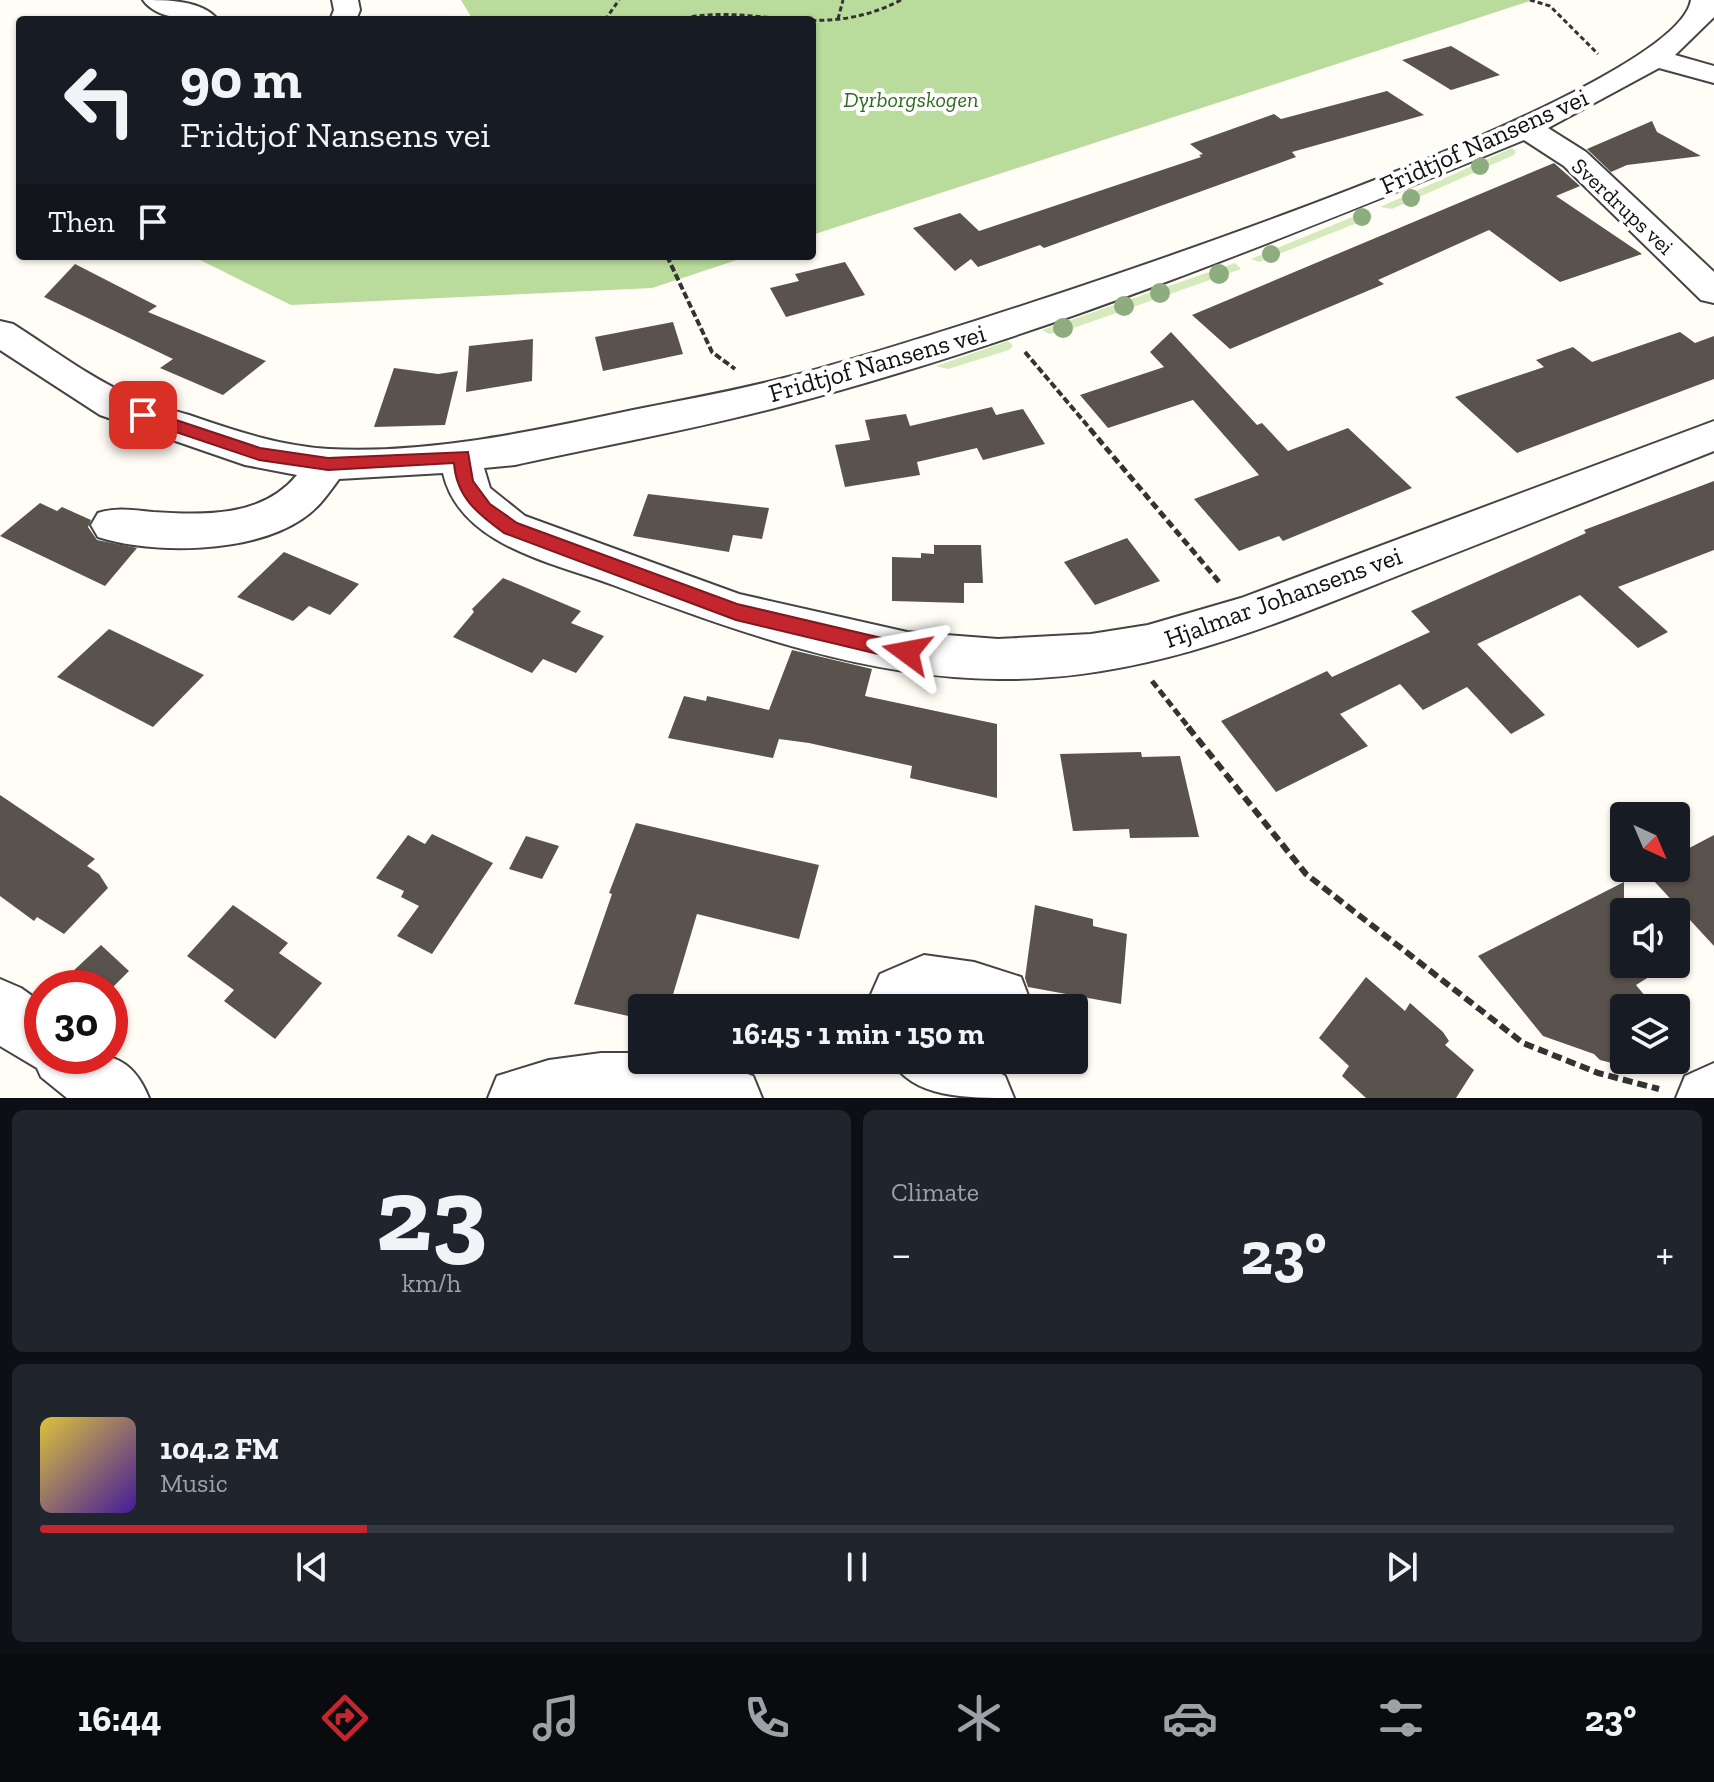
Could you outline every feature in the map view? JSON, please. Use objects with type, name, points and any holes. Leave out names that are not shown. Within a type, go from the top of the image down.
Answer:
[{"type":"street","points":[[156,0],[195,16]]},
{"type":"street","name":"Fridtjof Nansens vei","points":[[0,333],[114,405],[259,454],[328,464],[462,457],[515,450],[770,395],[1072,303],[1255,238],[1526,128],[1656,58],[1702,15],[1703,0]]},
{"type":"street","points":[[1656,58],[1714,75]]},
{"type":"street","name":"Sverdrups vei","points":[[1526,128],[1575,159],[1710,283]]},
{"type":"street","name":"Hjalmar Johansens vei","points":[[462,457],[464,483],[484,509],[510,528],[736,612],[907,652],[1025,659],[1127,649],[1248,615],[1714,435]]},
{"type":"street","points":[[113,525],[199,532],[248,526],[291,506],[314,488],[328,464]]},
{"type":"street","points":[[902,994],[921,983],[979,994]]},
{"type":"street","points":[[0,1009],[24,1027]]},
{"type":"street","points":[[86,1074],[118,1098]]},
{"type":"street","points":[[944,1074],[983,1098]]},
{"type":"street","points":[[519,1098],[603,1081],[681,1088],[731,1098]]},
{"type":"street","points":[[1707,1098],[1714,1094]]},
{"type":"path","points":[[838,19],[843,0]]},
{"type":"path","points":[[816,18],[838,19],[891,7],[901,0]]},
{"type":"path","points":[[1530,0],[1550,6],[1623,76]]},
{"type":"path","points":[[686,16],[725,8],[765,16]]},
{"type":"path","points":[[669,260],[712,352],[770,395]]},
{"type":"path","points":[[1036,364],[1248,615]]},
{"type":"path","points":[[1127,649],[1306,874],[1523,1043],[1598,1073],[1637,1084],[1714,1094]]},
{"type":"green space","name":"Dyrborgskogen","points":[[461,0],[1533,0],[816,234],[816,16],[471,16]]},
{"type":"green space","points":[[1512,148],[1516,152],[1514,155],[1392,209],[1380,207]]},
{"type":"green space","points":[[1369,210],[1372,217],[1259,262],[1251,259]]},
{"type":"green space","points":[[200,260],[737,260],[652,288],[291,305]]},
{"type":"green space","points":[[1235,263],[1241,269],[1065,331],[1049,334],[1042,330]]},
{"type":"green space","points":[[1008,341],[1013,346],[1009,350],[948,369],[936,366]]},
{"type":"building","points":[[1451,46],[1500,75],[1451,90],[1402,60]]},
{"type":"building","points":[[1387,91],[1424,115],[1292,152],[1296,157],[1044,248],[1040,245],[978,267],[971,259],[955,271],[913,228],[960,213],[979,231],[1201,157],[1199,155],[1203,154],[1190,144],[1274,114],[1281,119]]},
{"type":"building","points":[[1652,121],[1657,132],[1701,156],[1627,165],[1611,172],[1587,149]]},
{"type":"building","points":[[1554,163],[1580,186],[1556,196],[1642,254],[1560,282],[1489,230],[1378,280],[1384,284],[1230,349],[1192,315]]},
{"type":"building","points":[[845,262],[865,295],[786,317],[770,288],[799,281],[795,274]]},
{"type":"building","points":[[75,264],[157,306],[148,312],[266,361],[223,395],[160,368],[173,359],[44,297]]},
{"type":"building","points":[[673,322],[683,354],[603,371],[595,337]]},
{"type":"building","points":[[1171,332],[1257,425],[1262,423],[1288,451],[1348,428],[1412,488],[1283,541],[1279,536],[1239,551],[1194,499],[1259,475],[1193,400],[1108,428],[1080,395],[1164,367],[1150,352]]},
{"type":"building","points":[[1680,332],[1695,343],[1714,336],[1714,379],[1517,453],[1455,397],[1544,367],[1536,360],[1573,347],[1592,362]]},
{"type":"building","points":[[533,339],[532,381],[466,392],[469,346]]},
{"type":"building","points":[[394,368],[438,374],[458,371],[445,425],[374,427]]},
{"type":"building","points":[[992,407],[996,415],[1023,409],[1045,444],[983,460],[977,448],[917,462],[920,475],[845,487],[835,445],[870,440],[865,420],[906,414],[910,426]]},
{"type":"building","points":[[1714,481],[1714,550],[1618,587],[1668,632],[1638,648],[1580,595],[1477,644],[1545,715],[1511,734],[1467,687],[1423,710],[1400,684],[1340,714],[1368,746],[1276,792],[1221,721],[1327,671],[1332,677],[1430,632],[1411,611],[1586,533],[1584,530]]},
{"type":"building","points":[[648,494],[769,508],[762,539],[733,535],[729,552],[633,536]]},
{"type":"building","points":[[40,503],[57,511],[62,507],[91,520],[88,527],[97,540],[137,548],[105,586],[0,536]]},
{"type":"building","points":[[1127,538],[1160,581],[1095,605],[1064,562]]},
{"type":"building","points":[[934,545],[981,545],[983,583],[964,583],[964,603],[892,601],[892,557],[921,558],[921,553],[934,554]]},
{"type":"building","points":[[284,552],[359,584],[330,615],[309,606],[293,621],[237,597]]},
{"type":"building","points":[[503,578],[581,611],[571,623],[604,636],[576,673],[543,659],[532,673],[453,637],[474,612],[472,609]]},
{"type":"building","points":[[109,629],[204,675],[153,727],[57,677]]},
{"type":"building","points":[[792,650],[872,669],[865,696],[997,724],[997,798],[910,778],[912,766],[809,743],[779,739],[773,758],[668,738],[684,696],[706,701],[707,696],[769,710]]},
{"type":"building","points":[[1141,752],[1142,757],[1180,756],[1199,837],[1130,838],[1129,829],[1073,831],[1060,754]]},
{"type":"building","points":[[0,795],[95,859],[87,866],[99,874],[108,888],[64,934],[37,917],[34,921],[0,896]]},
{"type":"building","points":[[636,823],[819,865],[799,939],[697,914],[673,994],[628,994],[628,1016],[574,1004],[612,894],[609,893]]},
{"type":"building","points":[[432,834],[493,863],[432,954],[397,936],[419,906],[401,897],[404,891],[376,878],[408,835],[425,844]]},
{"type":"building","points":[[1714,835],[1714,946],[1690,920],[1690,898],[1670,898],[1655,882],[1690,882],[1690,848]]},
{"type":"building","points":[[526,836],[559,846],[542,879],[509,869]]},
{"type":"building","points":[[1624,882],[1624,898],[1610,898],[1610,978],[1647,978],[1636,985],[1643,994],[1610,994],[1610,1062],[1543,1036],[1478,956]]},
{"type":"building","points":[[233,905],[288,943],[279,953],[322,983],[275,1039],[224,1001],[234,990],[187,956]]},
{"type":"building","points":[[1035,905],[1093,919],[1093,926],[1127,934],[1121,1004],[1088,998],[1088,994],[1066,994],[1028,987],[1025,978]]},
{"type":"building","points":[[101,945],[128,970],[74,970]]},
{"type":"building","points":[[1366,977],[1405,1011],[1410,1003],[1443,1032],[1449,1041],[1445,1045],[1474,1070],[1456,1098],[1366,1098],[1342,1076],[1349,1066],[1319,1038]]},
{"type":"route","points":[[143,415],[259,454],[328,464],[462,457],[464,483],[484,509],[510,528],[736,612],[907,652]]}]
